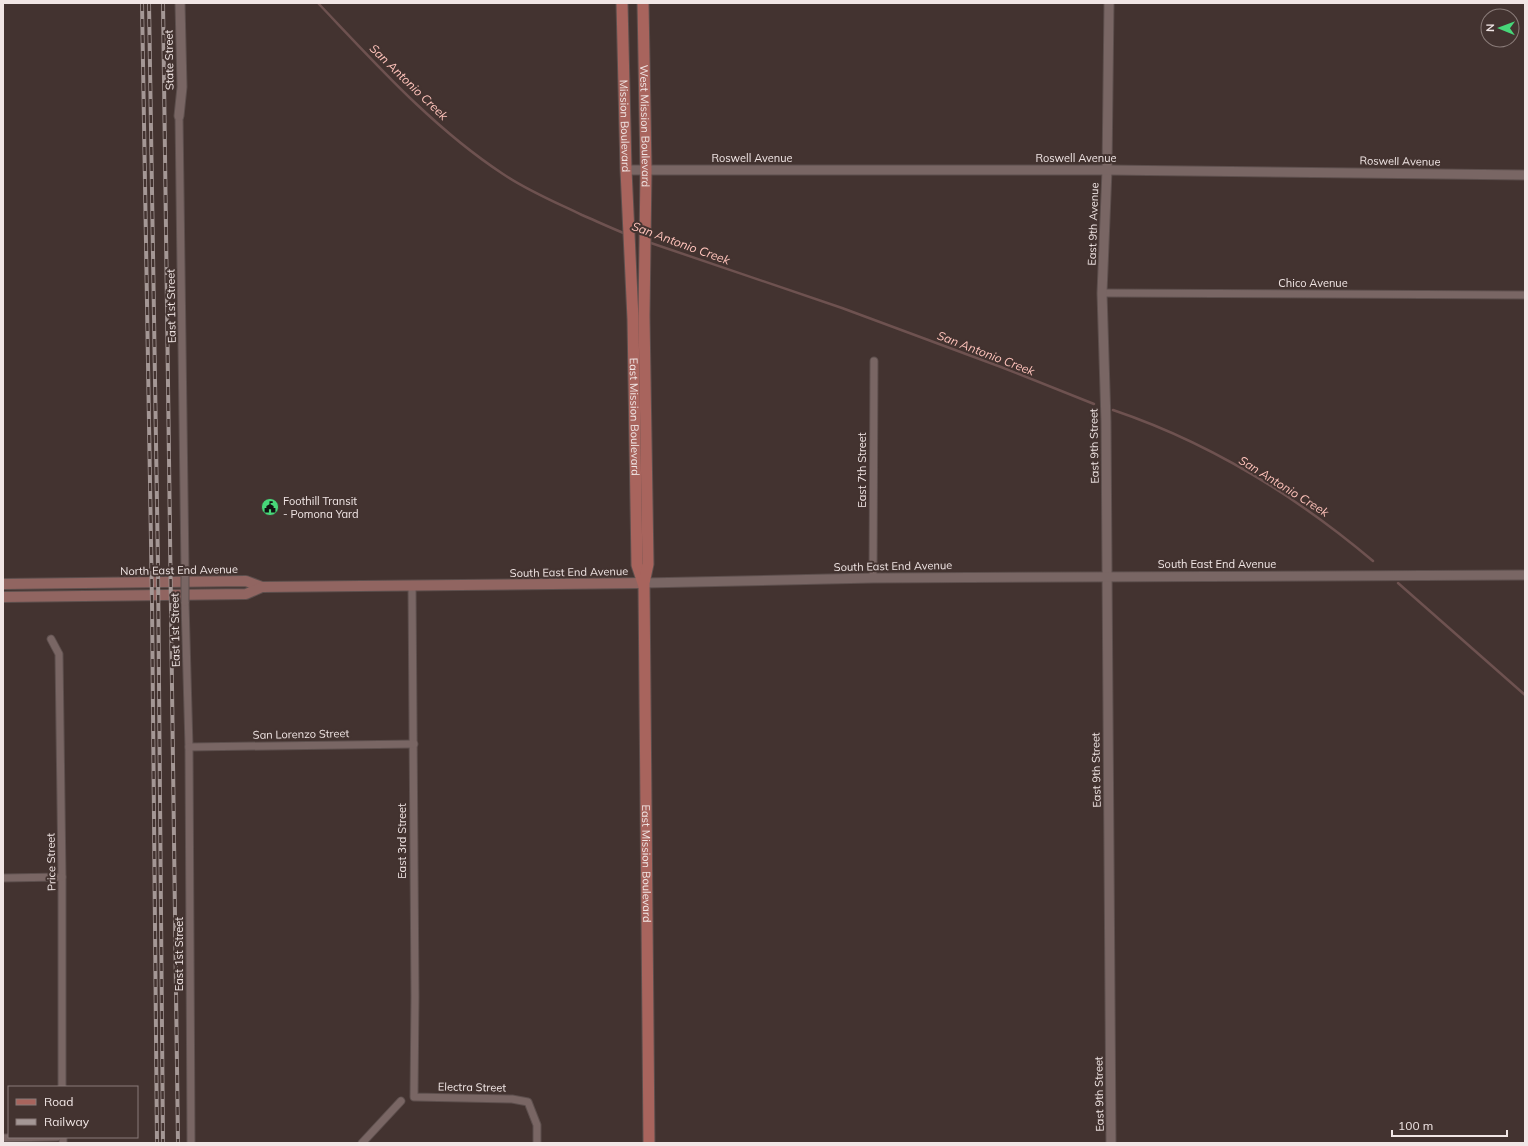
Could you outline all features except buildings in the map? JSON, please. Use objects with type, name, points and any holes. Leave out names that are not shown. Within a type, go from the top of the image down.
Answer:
[{"type":"main road","name":"Mission Boulevard","points":[[622,3],[626,170],[630,248]]},
{"type":"main road","name":"West Mission Boulevard","points":[[643,3],[646,170],[645,249]]},
{"type":"main road","name":"East Mission Boulevard","points":[[630,248],[633,325],[637,565],[644,583]]},
{"type":"main road","name":"East Mission Boulevard","points":[[645,249],[644,316],[648,564],[644,583],[649,1143]]},
{"type":"main road","name":"North East End Avenue","points":[[3,584],[246,581],[262,587]]},
{"type":"main road","name":"South East End Avenue","points":[[262,587],[644,583]]},
{"type":"main road","points":[[3,597],[246,594],[262,587]]},
{"type":"street","name":"State Street","points":[[179,116],[182,87],[180,3]]},
{"type":"street","name":"East 9th Avenue","points":[[1105,397],[1102,293],[1107,170],[1109,3]]},
{"type":"street","name":"East 1st Street","points":[[179,116],[188,747],[191,1143]]},
{"type":"street","name":"Roswell Avenue","points":[[626,170],[1107,170],[1525,175]]},
{"type":"street","name":"Chico Avenue","points":[[1102,293],[1525,295]]},
{"type":"street","name":"East 7th Street","points":[[873,578],[874,361]]},
{"type":"street","name":"East 9th Street","points":[[1105,397],[1111,1143]]},
{"type":"street","name":"South East End Avenue","points":[[644,583],[873,578],[1525,574]]},
{"type":"street","name":"East 3rd Street","points":[[412,585],[415,996],[414,1097]]},
{"type":"street","name":"Price Street","points":[[51,639],[59,654],[62,877],[62,1086]]},
{"type":"street","name":"San Lorenzo Street","points":[[188,747],[414,744]]},
{"type":"street","points":[[3,878],[62,877]]},
{"type":"street","name":"Electra Street","points":[[414,1097],[512,1099],[528,1102],[537,1124],[537,1143]]},
{"type":"street","points":[[362,1143],[402,1101]]},
{"type":"waterway","name":"San Antonio Creek","points":[[318,3],[406,94],[429,116],[477,156],[512,180],[532,191],[626,234]]},
{"type":"waterway","name":"San Antonio Creek","points":[[648,242],[842,308],[1001,367],[1094,404]]},
{"type":"waterway","name":"San Antonio Creek","points":[[1113,410],[1183,438],[1250,473],[1313,514],[1373,561]]},
{"type":"waterway","name":"San Antonio Creek","points":[[1398,583],[1525,695]]},
{"type":"railway","points":[[142,3],[152,602],[157,1143]]},
{"type":"railway","points":[[149,3],[158,568],[163,1143]]},
{"type":"railway","points":[[163,3],[178,1143]]},
{"type":"place","name":"Foothill Transit - Pomona Yard","points":[[270,507]]}]
